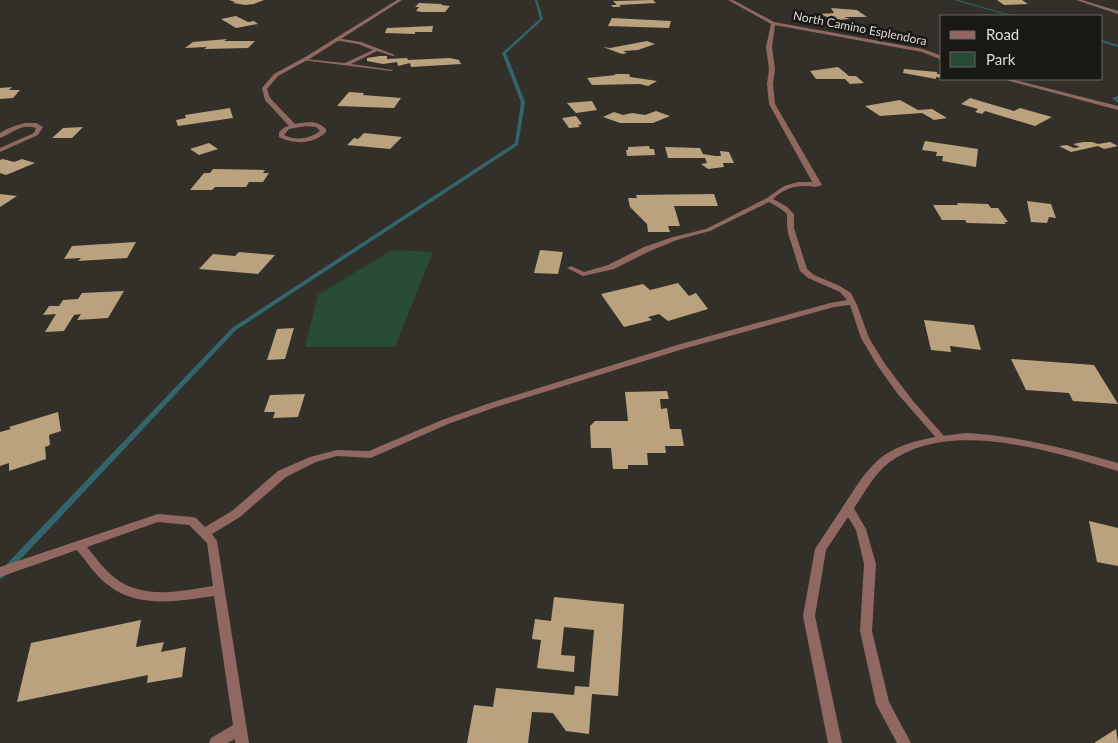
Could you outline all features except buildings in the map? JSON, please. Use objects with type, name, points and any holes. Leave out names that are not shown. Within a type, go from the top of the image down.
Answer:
[{"type":"street","points":[[293,126],[267,99],[264,90],[276,75],[304,60],[400,0]]},
{"type":"street","name":"North Camino Esplendora","points":[[730,0],[773,23],[923,51],[940,57]]},
{"type":"street","points":[[1078,0],[1118,13]]},
{"type":"street","points":[[773,23],[769,47],[772,69],[770,84],[772,104],[818,185]]},
{"type":"street","points":[[1009,80],[1118,108]]},
{"type":"street","points":[[312,124],[322,127],[323,132],[316,137],[304,140],[290,140],[282,136],[283,130],[293,126],[312,124]]},
{"type":"street","points":[[0,136],[11,128],[33,125],[40,127],[36,134],[0,150]]},
{"type":"street","points":[[848,508],[881,464],[907,448],[941,438],[979,438],[1038,445],[1118,467]]},
{"type":"lane","points":[[336,40],[359,44],[392,55]]},
{"type":"lane","points":[[346,64],[376,50]]},
{"type":"lane","points":[[304,60],[391,70]]},
{"type":"lane","points":[[572,268],[583,274],[611,267],[647,249],[675,238],[708,230],[769,199],[786,187],[802,182],[818,185]]},
{"type":"lane","points":[[769,199],[790,212],[792,218],[791,232],[803,270],[812,277],[840,288],[852,302],[865,337],[881,363],[916,410],[941,438]]},
{"type":"lane","points":[[204,533],[236,514],[282,474],[313,459],[337,453],[370,455],[445,422],[493,405],[680,347],[833,305],[852,302]]},
{"type":"lane","points":[[835,743],[809,616],[821,549],[848,508],[861,529],[870,564],[866,632],[883,704],[904,743]]},
{"type":"lane","points":[[0,572],[158,518],[192,521],[212,541],[242,743]]},
{"type":"lane","points":[[79,545],[116,585],[144,596],[177,597],[219,590]]},
{"type":"lane","points":[[216,743],[240,728]]},
{"type":"green space","points":[[392,250],[433,252],[395,347],[305,347],[318,295]]},
{"type":"waterway","points":[[0,576],[234,329],[517,144],[523,102],[504,53],[542,19],[536,0]]},
{"type":"waterway","points":[[955,0],[1009,15]]},
{"type":"waterway","points":[[1103,41],[1118,46]]},
{"type":"waterway","points":[[1118,97],[1114,98],[1118,102]]}]
